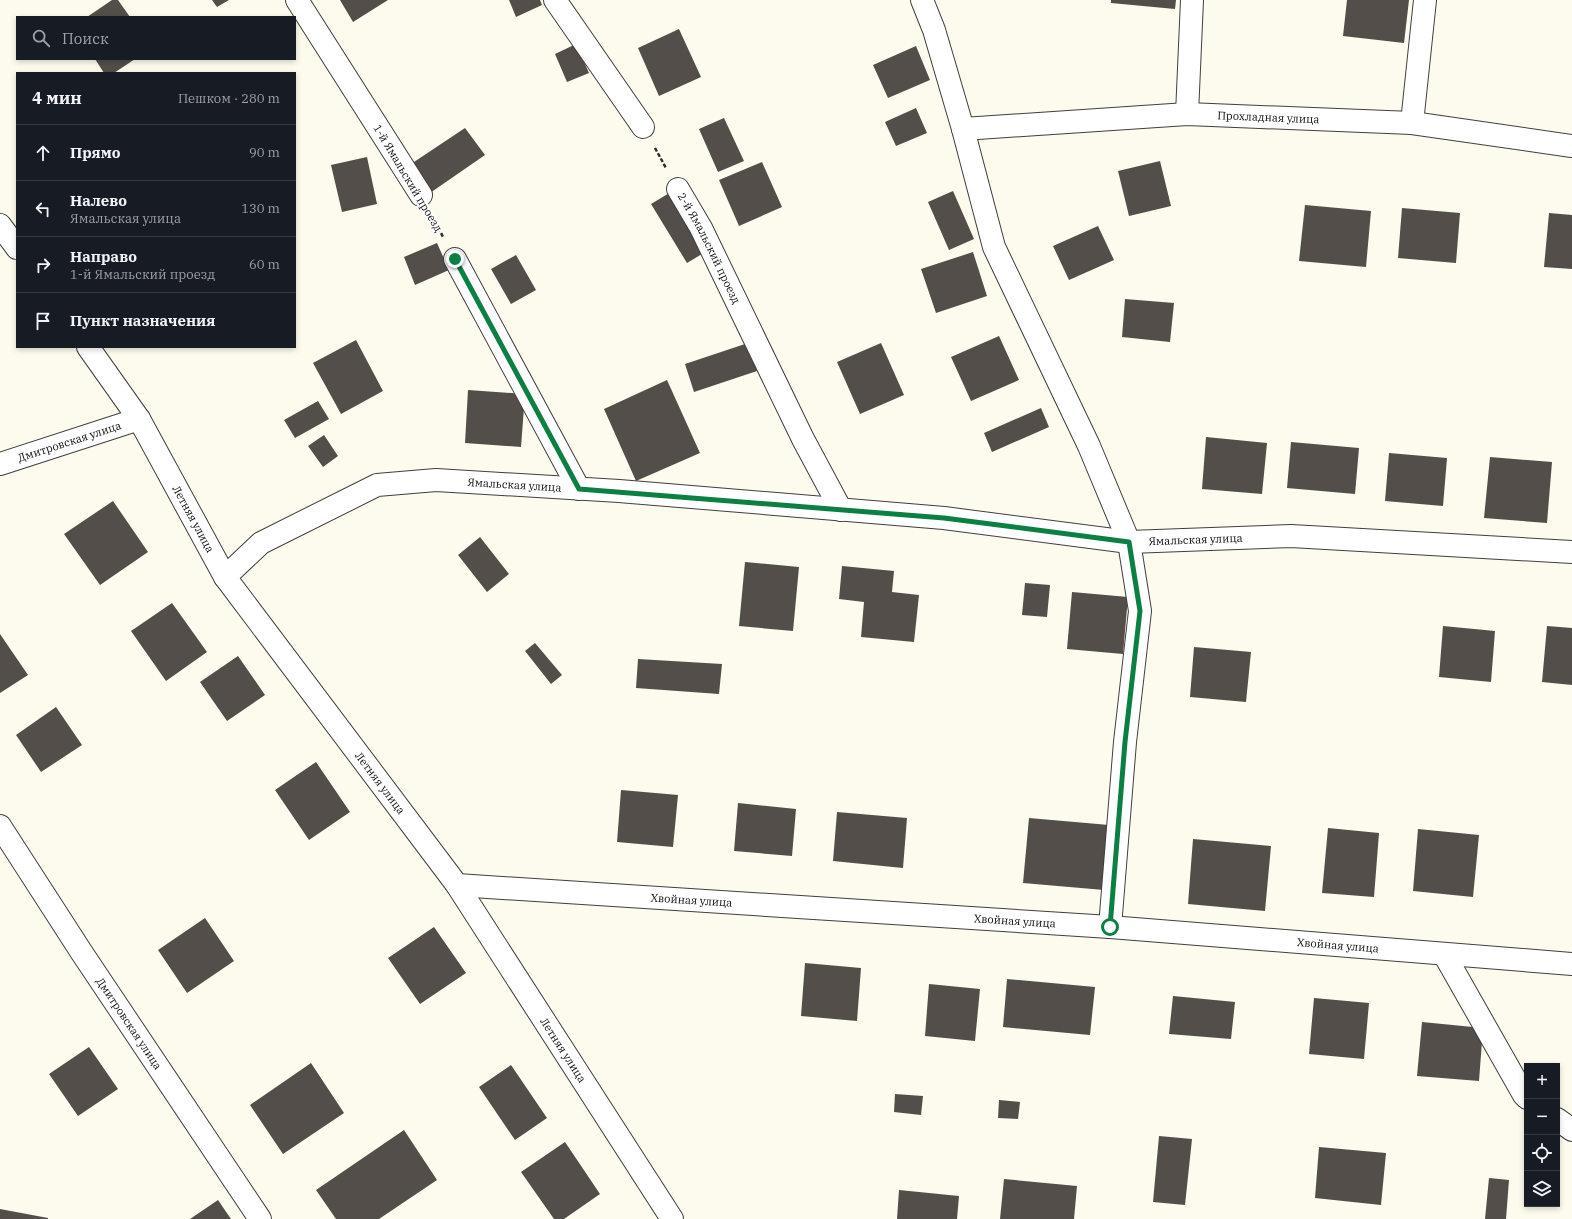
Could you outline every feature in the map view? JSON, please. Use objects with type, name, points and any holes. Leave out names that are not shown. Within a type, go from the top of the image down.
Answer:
[{"type":"street","name":"1-й Ямальский проезд","points":[[297,0],[421,195]]},
{"type":"street","points":[[555,0],[642,127]]},
{"type":"street","points":[[922,0],[934,30],[963,129],[994,247],[1089,446],[1129,542],[1140,611],[1125,742],[1110,927]]},
{"type":"street","points":[[1187,114],[1192,0]]},
{"type":"street","points":[[1412,123],[1425,0]]},
{"type":"street","name":"Прохладная улица","points":[[963,129],[1187,114],[1412,123],[1572,146]]},
{"type":"street","name":"2-й Ямальский проезд","points":[[678,189],[701,228],[803,439],[841,510]]},
{"type":"street","points":[[0,225],[16,247]]},
{"type":"street","points":[[455,259],[579,489]]},
{"type":"street","name":"Летняя улица","points":[[89,348],[139,419],[225,577],[457,885],[672,1219]]},
{"type":"street","name":"Дмитровская улица","points":[[0,464],[139,419]]},
{"type":"street","name":"Ямальская улица","points":[[225,577],[261,543],[377,485],[436,480],[579,489],[944,518],[1129,542],[1291,536],[1572,552]]},
{"type":"street","name":"Дмитровская улица","points":[[0,826],[82,954],[260,1219]]},
{"type":"street","name":"Хвойная улица","points":[[457,885],[1110,927],[1572,964]]},
{"type":"street","points":[[1444,954],[1524,1096]]},
{"type":"street","points":[[1560,1121],[1572,1130]]},
{"type":"path","name":"2-й Ямальский проезд","points":[[642,127],[678,189]]},
{"type":"path","name":"1-й Ямальский проезд","points":[[421,195],[455,259]]},
{"type":"building","points":[[112,0],[118,0],[129,16],[88,16]]},
{"type":"building","points":[[212,0],[229,0],[217,7]]},
{"type":"building","points":[[340,0],[388,0],[353,22]]},
{"type":"building","points":[[509,0],[540,0],[542,5],[516,17]]},
{"type":"building","points":[[1111,0],[1176,0],[1175,9],[1111,3]]},
{"type":"building","points":[[1347,0],[1409,0],[1404,43],[1343,36]]},
{"type":"building","points":[[679,29],[701,77],[659,96],[638,48]]},
{"type":"building","points":[[576,44],[589,73],[567,82],[555,54]]},
{"type":"building","points":[[916,46],[930,80],[888,98],[873,65]]},
{"type":"building","points":[[96,60],[134,60],[116,72],[103,72]]},
{"type":"building","points":[[916,108],[927,133],[896,146],[885,122]]},
{"type":"building","points":[[724,118],[744,161],[718,172],[699,129]]},
{"type":"building","points":[[465,128],[485,155],[430,193],[411,164]]},
{"type":"building","points":[[367,157],[377,204],[342,212],[331,165]]},
{"type":"building","points":[[1160,161],[1171,206],[1129,216],[1118,171]]},
{"type":"building","points":[[762,162],[782,207],[739,226],[719,180]]},
{"type":"building","points":[[953,191],[974,239],[949,250],[928,202]]},
{"type":"building","points":[[671,192],[707,251],[687,263],[651,204]]},
{"type":"building","points":[[1305,205],[1371,211],[1366,267],[1299,261]]},
{"type":"building","points":[[1402,208],[1460,213],[1456,263],[1398,258]]},
{"type":"building","points":[[1549,213],[1572,215],[1572,269],[1544,267]]},
{"type":"building","points":[[1098,226],[1114,260],[1069,280],[1053,246]]},
{"type":"building","points":[[437,243],[449,270],[415,285],[404,257]]},
{"type":"building","points":[[973,252],[987,296],[936,313],[921,269]]},
{"type":"building","points":[[516,255],[536,290],[511,304],[491,269]]},
{"type":"building","points":[[1125,299],[1174,303],[1170,342],[1122,337]]},
{"type":"building","points":[[999,336],[1019,380],[971,401],[951,357]]},
{"type":"building","points":[[356,340],[383,391],[341,414],[313,363]]},
{"type":"building","points":[[748,343],[757,371],[694,392],[685,364]]},
{"type":"building","points":[[881,343],[904,395],[860,414],[837,362]]},
{"type":"building","points":[[667,380],[700,453],[636,481],[604,409]]},
{"type":"building","points":[[468,390],[525,394],[521,447],[465,443]]},
{"type":"building","points":[[318,401],[329,419],[295,438],[284,420]]},
{"type":"building","points":[[1041,408],[1049,427],[992,452],[984,433]]},
{"type":"building","points":[[324,435],[338,456],[323,467],[308,446]]},
{"type":"building","points":[[1206,437],[1267,443],[1262,494],[1202,489]]},
{"type":"building","points":[[1291,442],[1359,448],[1355,494],[1287,488]]},
{"type":"building","points":[[1389,453],[1447,458],[1443,506],[1385,501]]},
{"type":"building","points":[[1490,457],[1552,462],[1547,523],[1484,518]]},
{"type":"building","points":[[113,501],[148,552],[100,585],[64,534]]},
{"type":"building","points":[[480,537],[509,574],[487,592],[458,555]]},
{"type":"building","points":[[745,562],[799,567],[793,631],[739,626]]},
{"type":"building","points":[[842,566],[894,571],[892,592],[919,595],[914,642],[861,637],[864,602],[839,599]]},
{"type":"building","points":[[1025,583],[1050,585],[1047,617],[1022,615]]},
{"type":"building","points":[[1072,592],[1128,597],[1123,654],[1067,649]]},
{"type":"building","points":[[172,603],[207,652],[166,681],[131,631]]},
{"type":"building","points":[[1443,626],[1495,631],[1491,682],[1439,677]]},
{"type":"building","points":[[1547,626],[1572,628],[1572,685],[1542,682]]},
{"type":"building","points":[[0,634],[28,675],[0,693]]},
{"type":"building","points":[[535,643],[562,675],[551,684],[525,651]]},
{"type":"building","points":[[1194,647],[1251,652],[1246,702],[1190,697]]},
{"type":"building","points":[[238,656],[265,695],[227,721],[200,682]]},
{"type":"building","points":[[638,659],[722,664],[719,694],[636,688]]},
{"type":"building","points":[[56,707],[82,745],[41,772],[16,735]]},
{"type":"building","points":[[316,762],[350,812],[309,840],[275,790]]},
{"type":"building","points":[[621,790],[678,795],[673,847],[617,842]]},
{"type":"building","points":[[738,803],[796,809],[792,856],[734,851]]},
{"type":"building","points":[[837,812],[907,818],[903,868],[833,861]]},
{"type":"building","points":[[1029,818],[1109,825],[1104,890],[1023,883]]},
{"type":"building","points":[[1328,828],[1379,833],[1374,897],[1322,893]]},
{"type":"building","points":[[1418,829],[1479,835],[1473,897],[1413,891]]},
{"type":"building","points":[[1193,839],[1271,846],[1265,911],[1188,904]]},
{"type":"building","points":[[205,918],[234,961],[187,993],[158,950]]},
{"type":"building","points":[[434,927],[466,973],[420,1004],[388,958]]},
{"type":"building","points":[[805,963],[861,968],[857,1021],[801,1016]]},
{"type":"building","points":[[1007,979],[1095,987],[1090,1035],[1003,1027]]},
{"type":"building","points":[[929,984],[980,989],[975,1041],[925,1036]]},
{"type":"building","points":[[1173,996],[1235,1002],[1231,1039],[1169,1034]]},
{"type":"building","points":[[1314,998],[1369,1003],[1364,1059],[1309,1054]]},
{"type":"building","points":[[1422,1022],[1483,1028],[1479,1081],[1417,1076]]},
{"type":"building","points":[[89,1047],[118,1089],[78,1116],[49,1074]]},
{"type":"building","points":[[311,1063],[344,1113],[283,1154],[250,1105]]},
{"type":"building","points":[[511,1065],[547,1118],[515,1140],[479,1087]]},
{"type":"building","points":[[895,1094],[923,1096],[921,1115],[894,1112]]},
{"type":"building","points":[[999,1100],[1020,1102],[1018,1119],[998,1118]]},
{"type":"building","points":[[404,1130],[437,1180],[379,1219],[336,1219],[316,1190]]},
{"type":"building","points":[[1159,1136],[1192,1139],[1185,1205],[1153,1202]]},
{"type":"building","points":[[565,1142],[600,1194],[564,1219],[554,1219],[521,1172]]},
{"type":"building","points":[[1319,1147],[1386,1153],[1381,1205],[1315,1198]]},
{"type":"building","points":[[1489,1178],[1509,1180],[1506,1219],[1485,1219]]},
{"type":"building","points":[[1004,1179],[1077,1186],[1074,1219],[1000,1219]]},
{"type":"building","points":[[899,1190],[959,1196],[957,1219],[897,1219]]},
{"type":"building","points":[[218,1200],[231,1219],[190,1219]]},
{"type":"building","points":[[0,1209],[48,1218],[48,1219],[0,1219]]},
{"type":"route","points":[[455,259],[579,489],[944,518],[1129,542],[1140,611],[1125,742],[1110,927]]}]
